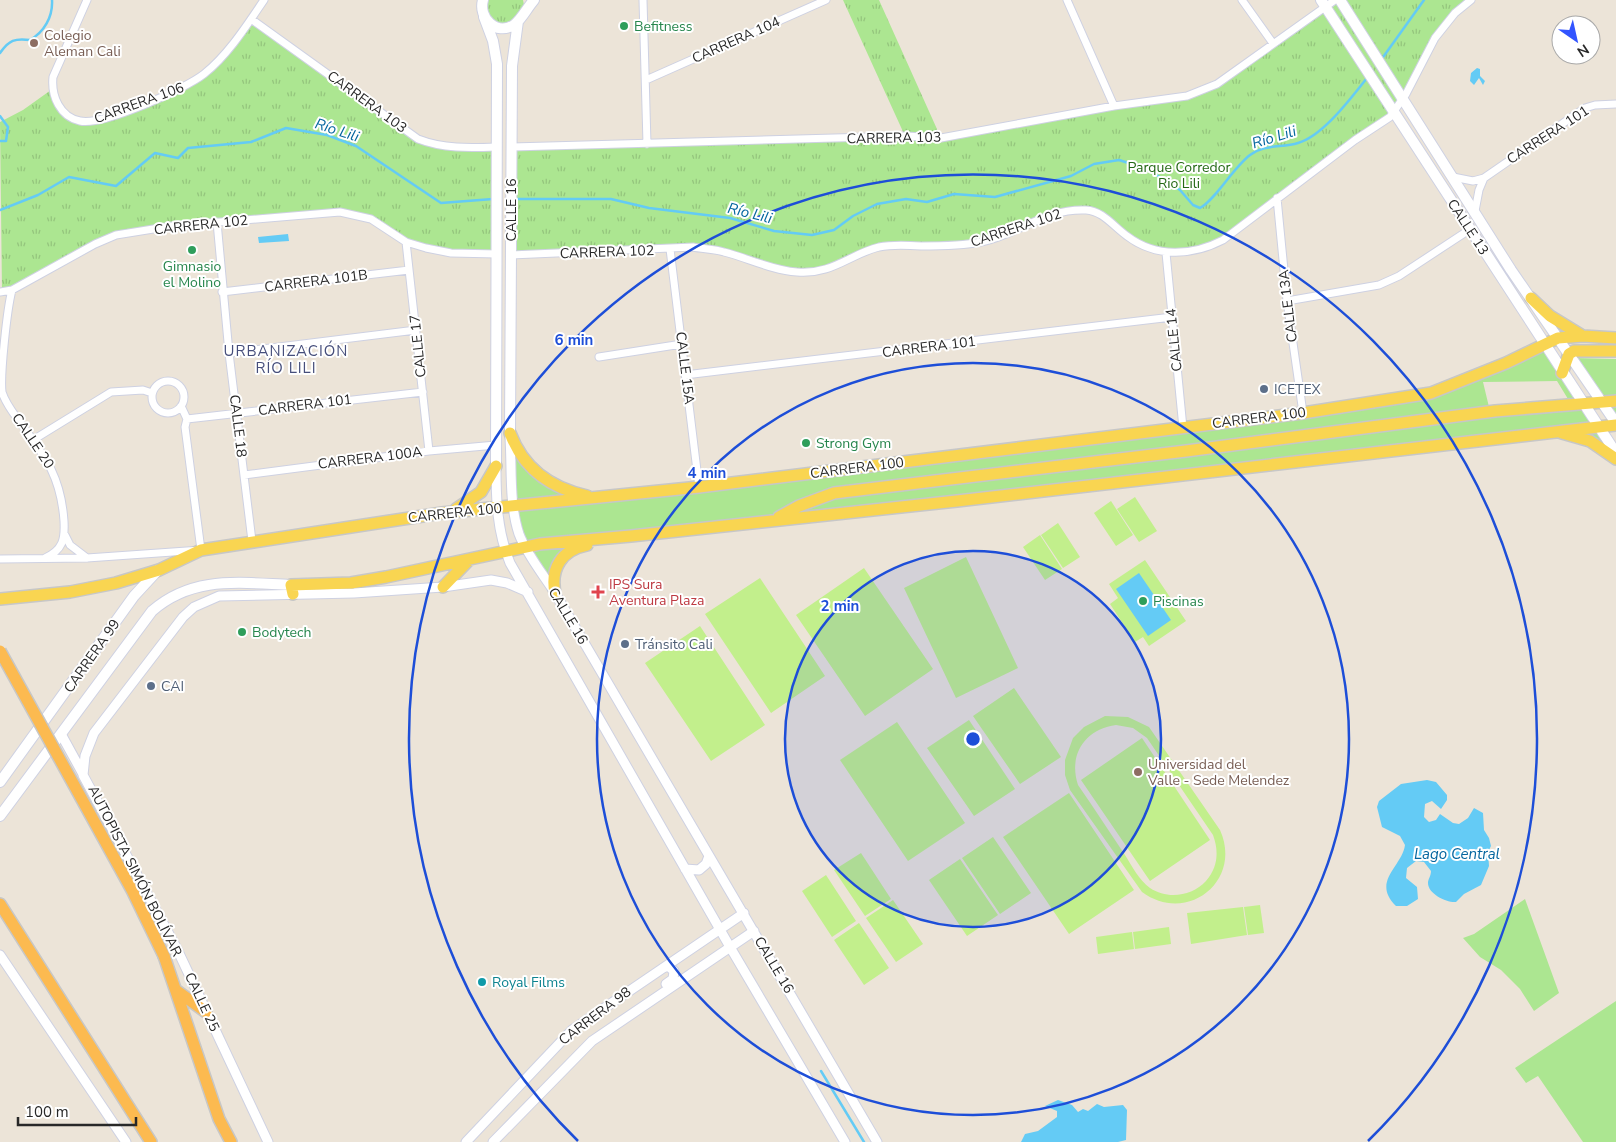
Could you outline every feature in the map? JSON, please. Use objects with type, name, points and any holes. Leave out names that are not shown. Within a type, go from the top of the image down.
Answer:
[{"type":"highway","name":"AUTOPISTA SIMÓN BOLÍVAR","points":[[0,651],[132,890],[164,956],[219,1119],[231,1142]]},
{"type":"highway","points":[[0,904],[151,1142]]},
{"type":"highway","points":[[177,990],[206,1012]]},
{"type":"main road","name":"CALLE 16","points":[[510,432],[512,66],[523,0]]},
{"type":"main road","points":[[481,7],[490,24],[500,28],[510,27],[520,19],[534,0]]},
{"type":"main road","name":"CALLE 13","points":[[1340,0],[1474,211],[1616,424]]},
{"type":"main road","name":"CALLE 13","points":[[1323,4],[1562,373],[1616,453]]},
{"type":"main road","name":"CALLE 16","points":[[481,7],[493,41],[497,64],[496,466]]},
{"type":"main road","points":[[1531,298],[1555,320],[1582,336]]},
{"type":"main road","name":"CARRERA 100","points":[[202,550],[442,513],[700,487],[1303,413],[1431,393],[1498,366],[1558,338],[1582,336],[1616,338]]},
{"type":"main road","points":[[1562,373],[1568,354],[1581,350],[1616,351]]},
{"type":"main road","points":[[774,520],[799,506],[834,492],[1186,451],[1495,411],[1582,403],[1616,402]]},
{"type":"main road","points":[[292,590],[351,583],[540,544],[967,500],[1616,424]]},
{"type":"main road","points":[[510,432],[524,460],[541,477],[562,489],[598,498]]},
{"type":"main road","points":[[1535,433],[1554,432],[1572,435],[1590,441],[1616,459]]},
{"type":"main road","points":[[442,513],[456,509],[474,499],[487,484],[496,466]]},
{"type":"main road","points":[[555,593],[554,573],[558,562],[566,553],[582,546],[631,536]]},
{"type":"main road","name":"CARRERA 99","points":[[0,782],[134,596],[159,570],[202,550]]},
{"type":"main road","points":[[443,587],[470,559]]},
{"type":"main road","points":[[0,599],[92,588],[159,570]]},
{"type":"main road","name":"CARRERA 99","points":[[0,816],[152,611],[174,596],[208,583],[292,590]]},
{"type":"street","name":"CARRERA 106","points":[[87,0],[52,77],[51,90],[61,109],[71,117],[89,122],[107,118],[187,86],[219,60],[264,0]]},
{"type":"street","points":[[643,0],[647,144]]},
{"type":"street","name":"CARRERA 104","points":[[646,80],[826,0]]},
{"type":"street","points":[[1067,0],[1114,106]]},
{"type":"street","points":[[1242,0],[1272,42]]},
{"type":"street","name":"CARRERA 103","points":[[512,147],[906,136],[941,138],[1114,106],[1187,96],[1217,84],[1323,4],[1335,0]]},
{"type":"street","name":"CARRERA 102","points":[[511,255],[694,248],[721,251],[778,269],[798,272],[816,271],[840,265],[878,247],[899,244],[965,245],[986,241],[1046,216],[1068,211],[1088,210],[1102,215],[1128,237],[1148,248],[1166,253],[1191,252],[1208,248],[1223,240],[1394,112],[1403,100],[1435,38],[1455,13],[1471,0]]},
{"type":"street","name":"CARRERA 103","points":[[251,19],[418,139],[435,145],[451,147],[497,147]]},
{"type":"street","name":"CARRERA 101","points":[[1484,178],[1585,108],[1594,105],[1616,104]]},
{"type":"street","points":[[1453,178],[1473,181],[1484,178]]},
{"type":"street","points":[[1474,211],[1484,178]]},
{"type":"street","name":"CALLE 13A","points":[[1277,198],[1287,301],[1303,413]]},
{"type":"street","name":"CARRERA 102","points":[[0,292],[12,290],[95,244],[116,236],[172,226],[340,212],[370,219],[406,242],[452,253],[497,254]]},
{"type":"street","name":"CALLE 18","points":[[217,222],[222,292],[252,541]]},
{"type":"street","points":[[1287,301],[1379,285],[1399,276],[1469,230]]},
{"type":"street","name":"CALLE 17","points":[[406,242],[429,451]]},
{"type":"street","name":"CALLE 15A","points":[[670,250],[700,487]]},
{"type":"street","name":"CALLE 14","points":[[1166,253],[1184,428]]},
{"type":"street","name":"CARRERA 101B","points":[[222,292],[409,270]]},
{"type":"street","name":"CALLE 20","points":[[12,290],[6,311],[2,391],[7,404],[53,470],[63,500],[64,535]]},
{"type":"street","name":"CARRERA 101","points":[[685,375],[1172,317]]},
{"type":"street","points":[[229,352],[416,330]]},
{"type":"street","points":[[599,358],[682,344]]},
{"type":"street","points":[[169,381],[175,383],[182,390],[184,396],[181,406],[169,413],[161,412],[154,406],[152,393],[159,384],[169,381]]},
{"type":"street","points":[[33,440],[111,392],[143,390],[152,393]]},
{"type":"street","name":"CARRERA 101","points":[[188,419],[423,392]]},
{"type":"street","points":[[181,406],[188,419],[184,427],[202,550]]},
{"type":"street","name":"CALLE 16","points":[[510,432],[514,506],[520,535],[525,547],[555,593],[877,1142]]},
{"type":"street","name":"CARRERA 100A","points":[[244,475],[429,451],[496,445]]},
{"type":"street","name":"CALLE 16","points":[[496,466],[497,508],[505,552],[685,869],[845,1142]]},
{"type":"street","points":[[64,535],[70,545],[87,558]]},
{"type":"street","points":[[42,559],[58,551],[64,535]]},
{"type":"street","name":"CARRERA 100","points":[[0,558],[87,558],[202,550]]},
{"type":"street","points":[[83,775],[85,756],[94,733],[188,612],[207,600],[219,596],[292,590],[443,587],[500,581],[528,592]]},
{"type":"street","name":"CALLE 25","points":[[61,734],[177,949],[268,1142]]},
{"type":"street","points":[[685,869],[700,870],[706,864],[709,856]]},
{"type":"street","name":"CARRERA 98","points":[[466,1142],[572,1030],[744,913]]},
{"type":"street","name":"CARRERA 98","points":[[493,1142],[592,1041],[655,996],[754,931]]},
{"type":"street","points":[[0,955],[123,1141]]},
{"type":"street","points":[[655,996],[656,991],[674,976],[670,967],[661,968]]},
{"type":"green space","points":[[483,0],[523,0],[524,5],[514,24],[490,24]]},
{"type":"green space","name":"Parque Corredor Rio Lili","points":[[843,0],[879,0],[941,138],[1187,96],[1217,84],[1335,0],[1471,0],[1444,25],[1394,113],[1223,240],[1191,252],[1148,248],[1102,215],[1068,211],[986,241],[878,247],[840,265],[798,272],[693,247],[511,255],[512,147],[905,136]]},
{"type":"green space","points":[[251,19],[418,139],[435,145],[497,147],[497,254],[426,248],[357,214],[172,226],[116,235],[2,292],[0,122],[23,110],[51,90],[71,117],[89,122],[169,95],[204,74]]},
{"type":"green space","points":[[1544,344],[1616,453],[1572,435],[582,546],[566,553],[555,593],[517,526],[514,442],[530,467],[598,499],[1431,393]],"holes":[[[1557,381],[1568,399],[1489,407],[1483,382]]]},
{"type":"green space","points":[[1572,358],[1616,359],[1616,423]]},
{"type":"green space","points":[[1135,497],[1157,531],[1139,542],[1117,509]]},
{"type":"green space","points":[[1111,501],[1133,535],[1116,546],[1094,513]]},
{"type":"green space","points":[[1058,523],[1080,557],[1063,568],[1041,535]]},
{"type":"green space","points":[[1040,535],[1062,569],[1045,580],[1023,547]]},
{"type":"green space","points":[[966,557],[1018,668],[956,698],[904,588]]},
{"type":"green space","name":"Piscinas","points":[[1145,560],[1186,621],[1149,646],[1143,637],[1135,642],[1110,604],[1118,598],[1109,584]]},
{"type":"green space","points":[[864,568],[933,669],[865,716],[796,615]]},
{"type":"green space","points":[[760,578],[825,676],[771,713],[705,614]]},
{"type":"green space","points":[[700,626],[765,725],[711,761],[645,663]]},
{"type":"green space","points":[[1014,688],[1061,757],[1020,784],[973,716]]},
{"type":"green space","points":[[1105,716],[1128,717],[1149,727],[1220,830],[1225,849],[1224,866],[1217,881],[1206,892],[1193,900],[1176,903],[1159,901],[1142,892],[1070,790],[1065,775],[1065,760],[1073,738],[1084,727]],"holes":[[[1116,725],[1133,728],[1147,738],[1213,835],[1217,853],[1213,870],[1206,881],[1187,893],[1180,895],[1164,894],[1146,885],[1136,873],[1078,785],[1075,774],[1077,754],[1088,738],[1105,727]]]},
{"type":"green space","points":[[969,720],[1015,789],[974,816],[927,748]]},
{"type":"green space","points":[[897,722],[965,823],[908,861],[840,760]]},
{"type":"green space","points":[[1142,738],[1210,840],[1150,881],[1081,780]]},
{"type":"green space","points":[[1069,793],[1134,890],[1069,934],[1003,837]]},
{"type":"green space","points":[[993,837],[1031,893],[1000,914],[962,858]]},
{"type":"green space","points":[[861,853],[891,899],[865,916],[834,870]]},
{"type":"green space","points":[[960,859],[998,915],[967,936],[929,880]]},
{"type":"green space","points":[[826,875],[856,921],[832,937],[802,891]]},
{"type":"green space","points":[[1525,899],[1559,993],[1534,1011],[1520,989],[1501,970],[1480,957],[1463,938],[1474,934]]},
{"type":"green space","points":[[893,900],[923,944],[896,962],[866,918]]},
{"type":"green space","points":[[1260,905],[1264,933],[1248,935],[1244,907]]},
{"type":"green space","points":[[1243,907],[1247,935],[1191,944],[1187,913]]},
{"type":"green space","points":[[859,923],[889,968],[864,985],[834,940]]},
{"type":"green space","points":[[1169,927],[1171,944],[1135,949],[1133,932]]},
{"type":"green space","points":[[1132,932],[1134,949],[1098,954],[1096,937]]},
{"type":"green space","points":[[1616,1001],[1616,1142],[1583,1142],[1538,1076],[1526,1083],[1515,1068]]},
{"type":"water","points":[[1477,68],[1480,69],[1480,76],[1485,81],[1483,85],[1479,78],[1474,85],[1470,81],[1471,73]]},
{"type":"water","points":[[288,234],[289,241],[259,243],[258,237]]},
{"type":"water","points":[[1139,573],[1171,620],[1148,636],[1116,589]]},
{"type":"water","name":"Lago Central","points":[[1427,780],[1436,782],[1447,795],[1447,800],[1441,809],[1432,801],[1425,804],[1424,817],[1429,822],[1436,820],[1440,814],[1453,823],[1459,824],[1468,818],[1474,808],[1483,813],[1484,830],[1491,846],[1488,852],[1489,866],[1481,885],[1464,894],[1456,902],[1452,902],[1439,897],[1431,891],[1428,883],[1431,871],[1424,862],[1416,861],[1407,868],[1406,878],[1417,887],[1418,899],[1407,906],[1396,906],[1386,889],[1387,882],[1403,853],[1405,845],[1400,836],[1382,827],[1377,807],[1379,801],[1401,784]]},
{"type":"water","points":[[1058,1100],[1072,1105],[1078,1112],[1083,1109],[1088,1111],[1097,1104],[1104,1107],[1123,1105],[1127,1110],[1126,1140],[1118,1142],[1021,1142],[1025,1134],[1038,1131],[1057,1117],[1057,1111],[1045,1106]]},
{"type":"waterway","points":[[0,53],[6,45],[13,41],[20,39],[30,40],[39,33],[49,18],[52,0]]},
{"type":"waterway","name":"Río Lili","points":[[1381,60],[1424,0]]},
{"type":"waterway","name":"Río Lili","points":[[513,199],[611,199],[649,208],[730,218],[774,231],[812,235],[834,230],[853,216],[877,204],[906,199],[927,202],[954,194],[995,197],[1071,176],[1094,164],[1119,160],[1144,168],[1165,180],[1180,190],[1193,205],[1200,208],[1212,198],[1250,155],[1261,149],[1298,143],[1317,133],[1327,125],[1367,78]]},
{"type":"waterway","points":[[0,116],[8,127],[6,141],[0,141]]},
{"type":"waterway","name":"Río Lili","points":[[0,210],[38,195],[69,177],[116,186],[155,153],[178,158],[188,148],[251,142],[286,128],[327,135],[356,146],[441,203],[493,199]]},
{"type":"waterway","points":[[821,1071],[864,1142]]},
{"type":"place","name":"Befitness","points":[[624,26]]},
{"type":"place","name":"Colegio Aleman Cali","points":[[34,43]]},
{"type":"place","name":"Gimnasio el Molino","points":[[192,250]]},
{"type":"place","name":"ICETEX","points":[[1264,389]]},
{"type":"place","name":"Strong Gym","points":[[806,443]]},
{"type":"place","name":"IPS Sura Aventura Plaza","points":[[598,592]]},
{"type":"place","name":"Piscinas","points":[[1143,601]]},
{"type":"place","name":"Bodytech","points":[[242,632]]},
{"type":"place","name":"Tránsito Cali","points":[[625,644]]},
{"type":"place","name":"CAI","points":[[151,686]]},
{"type":"place","name":"Universidad del Valle - Sede Melendez","points":[[1138,772]]},
{"type":"place","name":"Royal Films","points":[[482,982]]},
{"type":"district","name":"URBANIZACIÓN RÍO LILI","points":[[286,360]]}]
